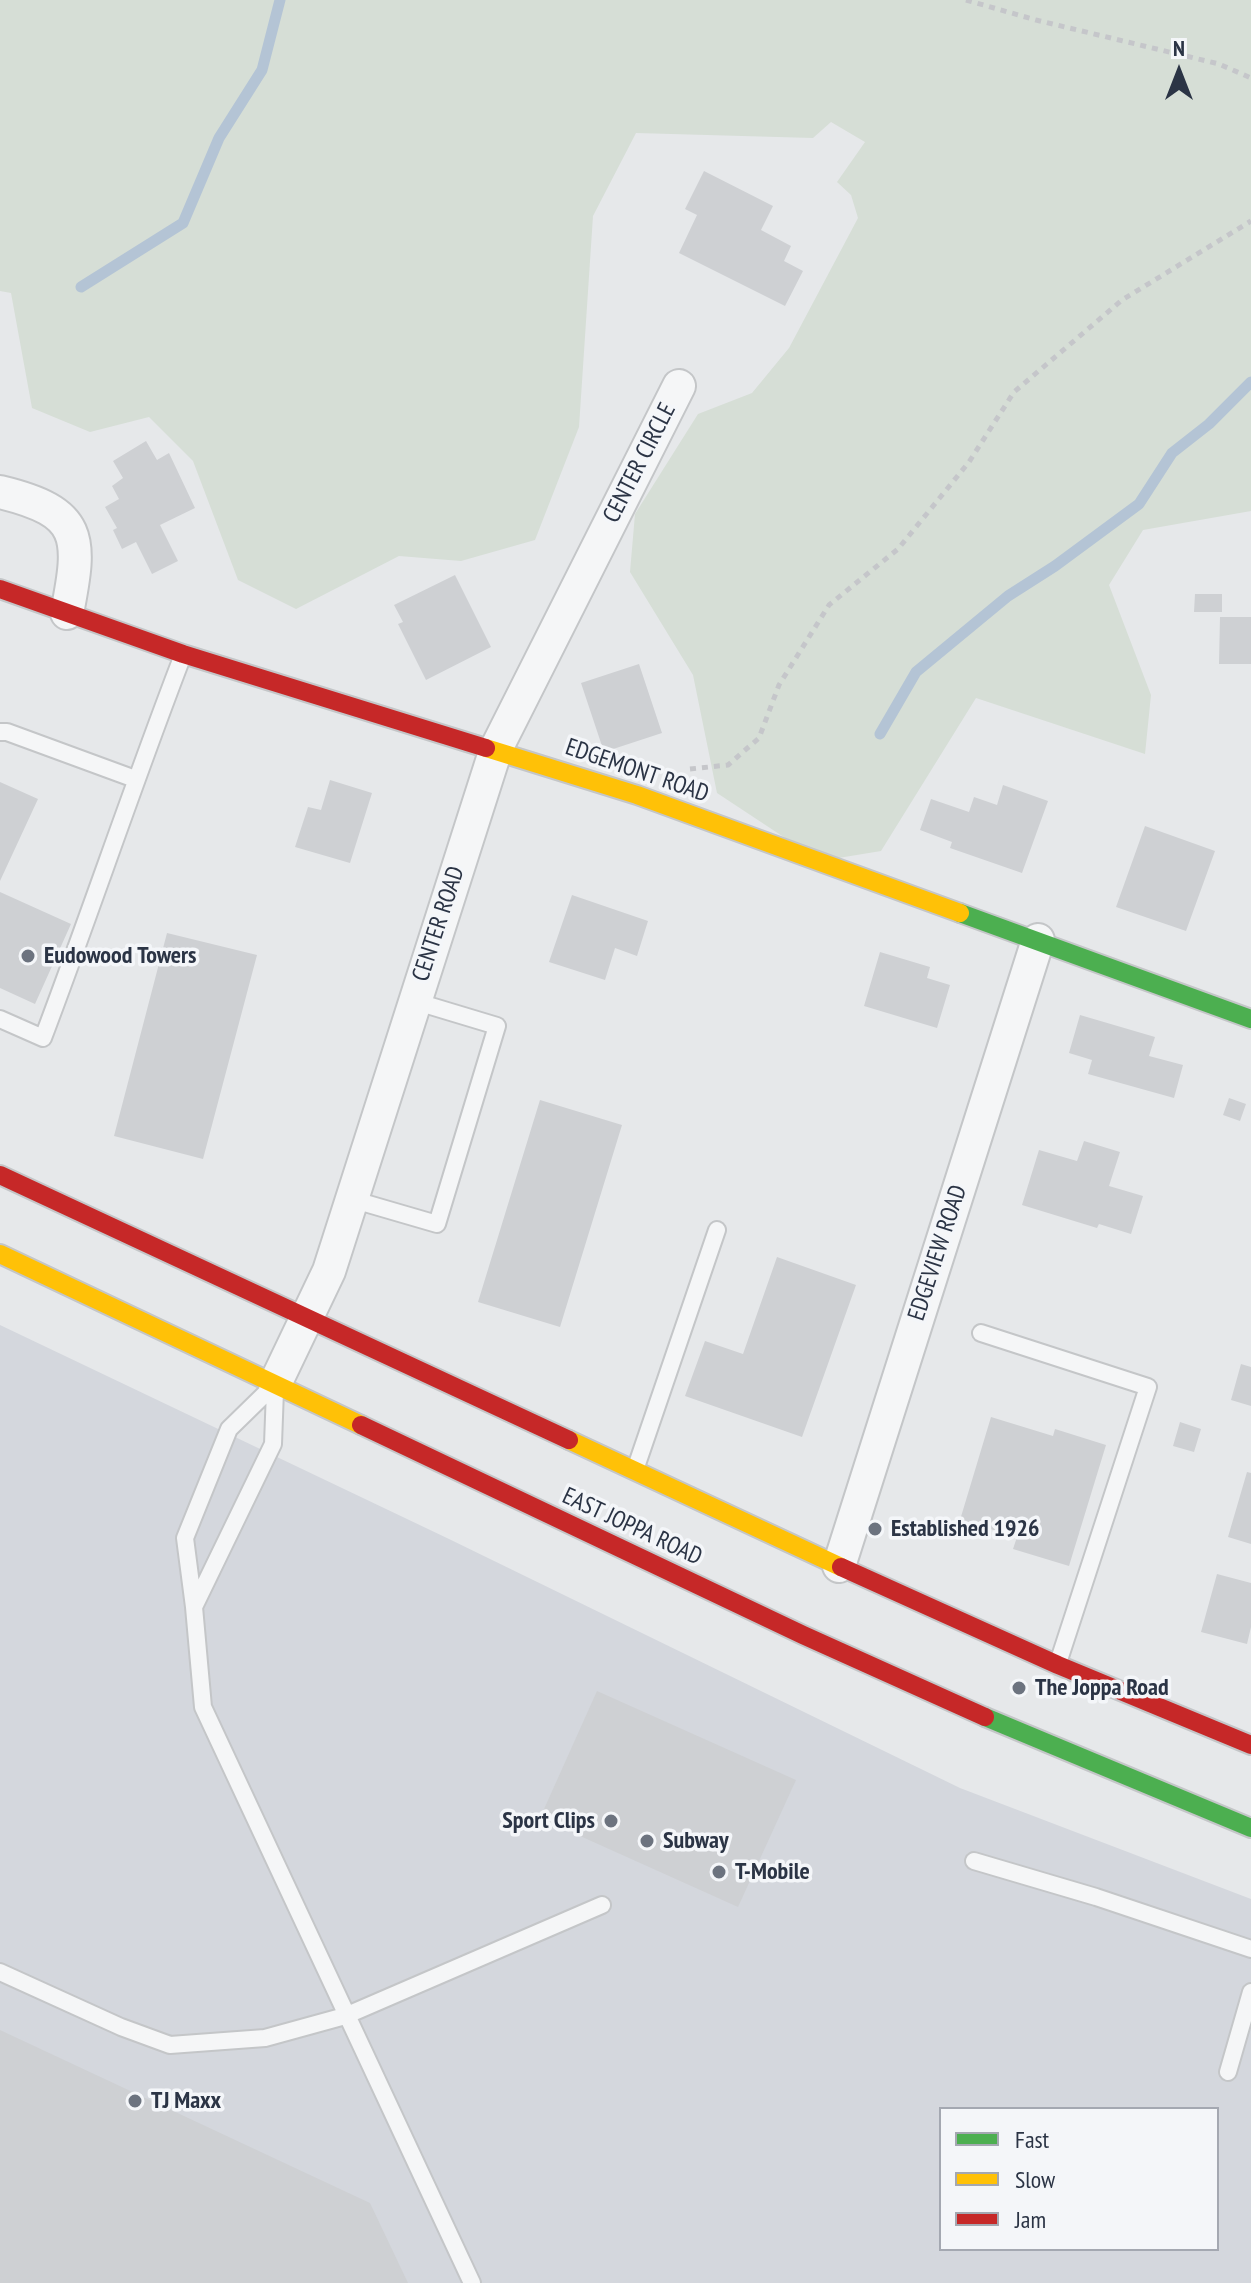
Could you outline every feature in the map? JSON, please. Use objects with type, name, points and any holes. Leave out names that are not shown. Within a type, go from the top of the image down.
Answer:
[{"type":"main road","name":"EDGEMONT ROAD","points":[[0,589],[183,654],[637,795],[1251,1019]]},
{"type":"main road","points":[[0,1175],[839,1566],[1058,1665],[1251,1745]]},
{"type":"main road","name":"EAST JOPPA ROAD","points":[[0,1254],[803,1635],[995,1722],[1251,1828]]},
{"type":"street","name":"CENTER CIRCLE","points":[[601,540],[679,386]]},
{"type":"street","points":[[0,492],[32,500],[63,519],[73,534],[77,564],[67,613]]},
{"type":"street","name":"CENTER ROAD","points":[[275,1384],[329,1271],[496,749],[601,540]]},
{"type":"street","name":"EDGEVIEW ROAD","points":[[839,1566],[1038,940]]},
{"type":"lane","points":[[0,1019],[43,1038],[183,654]]},
{"type":"lane","points":[[0,732],[135,779]]},
{"type":"lane","points":[[351,1199],[437,1224],[497,1026],[414,1001]]},
{"type":"lane","points":[[634,1471],[717,1230]]},
{"type":"lane","points":[[981,1333],[1148,1387],[1058,1665]]},
{"type":"lane","points":[[275,1384],[229,1429],[185,1538],[203,1707],[472,2283]]},
{"type":"lane","points":[[194,1607],[273,1444],[275,1384]]},
{"type":"lane","points":[[974,1861],[1096,1897],[1251,1949]]},
{"type":"lane","points":[[0,1972],[121,2027],[170,2045],[265,2038],[345,2016],[602,1905]]},
{"type":"lane","points":[[1228,2072],[1251,1992]]},
{"type":"path","points":[[966,0],[1219,64],[1251,78]]},
{"type":"path","points":[[637,795],[646,784],[670,773],[728,765],[759,738],[779,685],[829,605],[898,549],[969,462],[1014,392],[1122,300],[1251,221]]},
{"type":"shaded area","points":[[0,0],[1251,0],[1251,511],[1143,530],[1109,585],[1151,695],[1145,754],[976,698],[881,851],[820,861],[717,793],[693,675],[630,572],[635,514],[698,414],[752,393],[789,348],[858,218],[851,195],[837,182],[865,142],[831,122],[813,138],[636,133],[593,216],[579,427],[535,540],[461,561],[399,556],[296,609],[238,580],[193,461],[149,417],[90,432],[32,408],[11,293],[0,291]]},
{"type":"shaded area","points":[[0,1325],[960,1788],[1251,1899],[1251,2283],[0,2283]]},
{"type":"building","points":[[704,171],[773,206],[761,230],[791,246],[784,261],[803,271],[785,306],[679,253],[697,215],[685,209]]},
{"type":"building","points":[[146,441],[157,460],[169,453],[195,508],[160,525],[178,561],[152,574],[136,542],[122,549],[113,530],[117,528],[105,507],[119,499],[112,486],[123,478],[113,461]]},
{"type":"building","points":[[455,575],[491,647],[426,680],[398,624],[403,622],[394,605]]},
{"type":"building","points":[[1195,594],[1222,594],[1222,612],[1194,612]]},
{"type":"building","points":[[1220,617],[1251,617],[1251,664],[1219,664]]},
{"type":"building","points":[[639,664],[662,733],[604,752],[581,683]]},
{"type":"building","points":[[330,780],[372,793],[350,863],[295,847],[308,807],[321,810]]},
{"type":"building","points":[[0,782],[38,799],[0,881]]},
{"type":"building","points":[[1003,785],[1048,801],[1022,873],[950,848],[952,842],[920,830],[931,799],[969,812],[974,797],[997,805]]},
{"type":"building","points":[[1145,826],[1215,851],[1186,931],[1116,907]]},
{"type":"building","name":"Eudowood Towers","points":[[0,892],[71,924],[35,1004],[0,988]]},
{"type":"building","points":[[572,895],[648,921],[637,956],[615,948],[605,980],[549,962]]},
{"type":"building","points":[[167,933],[257,955],[203,1159],[114,1136]]},
{"type":"building","points":[[880,952],[930,967],[927,978],[950,985],[937,1028],[864,1006]]},
{"type":"building","points":[[1080,1015],[1155,1037],[1149,1056],[1183,1065],[1174,1098],[1088,1074],[1092,1060],[1069,1053]]},
{"type":"building","points":[[1229,1098],[1246,1104],[1240,1121],[1223,1115]]},
{"type":"building","points":[[540,1100],[622,1125],[560,1327],[478,1302]]},
{"type":"building","points":[[1084,1141],[1120,1152],[1109,1186],[1143,1196],[1131,1234],[1099,1224],[1097,1228],[1022,1205],[1039,1150],[1077,1161]]},
{"type":"building","points":[[777,1257],[856,1285],[802,1437],[685,1396],[705,1341],[743,1354]]},
{"type":"building","points":[[1241,1364],[1251,1367],[1251,1406],[1231,1400]]},
{"type":"building","points":[[991,1417],[1053,1436],[1055,1429],[1106,1445],[1069,1566],[1013,1549],[1017,1537],[960,1520]]},
{"type":"building","points":[[1180,1422],[1201,1429],[1194,1452],[1173,1446]]},
{"type":"building","points":[[1247,1472],[1251,1473],[1251,1544],[1228,1537]]},
{"type":"building","points":[[1217,1574],[1251,1583],[1251,1627],[1247,1644],[1201,1632]]},
{"type":"building","points":[[597,1691],[796,1780],[738,1907],[540,1818]]},
{"type":"building","points":[[0,2030],[370,2203],[408,2283],[0,2283]]},
{"type":"waterway","points":[[81,287],[183,223],[219,138],[262,70],[280,0]]},
{"type":"waterway","points":[[880,734],[916,672],[1008,596],[1055,566],[1139,504],[1172,453],[1209,424],[1251,382]]},
{"type":"traffic: fast","points":[[960,913],[1251,1019]]},
{"type":"traffic: fast","points":[[985,1717],[1251,1828]]},
{"type":"traffic: slow","points":[[486,748],[637,795],[960,913]]},
{"type":"traffic: slow","points":[[0,1254],[361,1425]]},
{"type":"traffic: slow","points":[[569,1440],[841,1567]]},
{"type":"traffic: jam","points":[[0,589],[183,654],[486,748]]},
{"type":"traffic: jam","points":[[0,1175],[569,1440]]},
{"type":"traffic: jam","points":[[361,1425],[803,1635],[985,1717]]},
{"type":"traffic: jam","points":[[841,1567],[1058,1665],[1251,1745]]},
{"type":"place","name":"Eudowood Towers","points":[[28,956]]},
{"type":"place","name":"Established 1926","points":[[875,1529]]},
{"type":"place","name":"The Joppa Road","points":[[1019,1688]]},
{"type":"place","name":"Sport Clips","points":[[611,1821]]},
{"type":"place","name":"Subway","points":[[647,1841]]},
{"type":"place","name":"T-Mobile","points":[[719,1872]]},
{"type":"place","name":"TJ Maxx","points":[[135,2101]]}]
